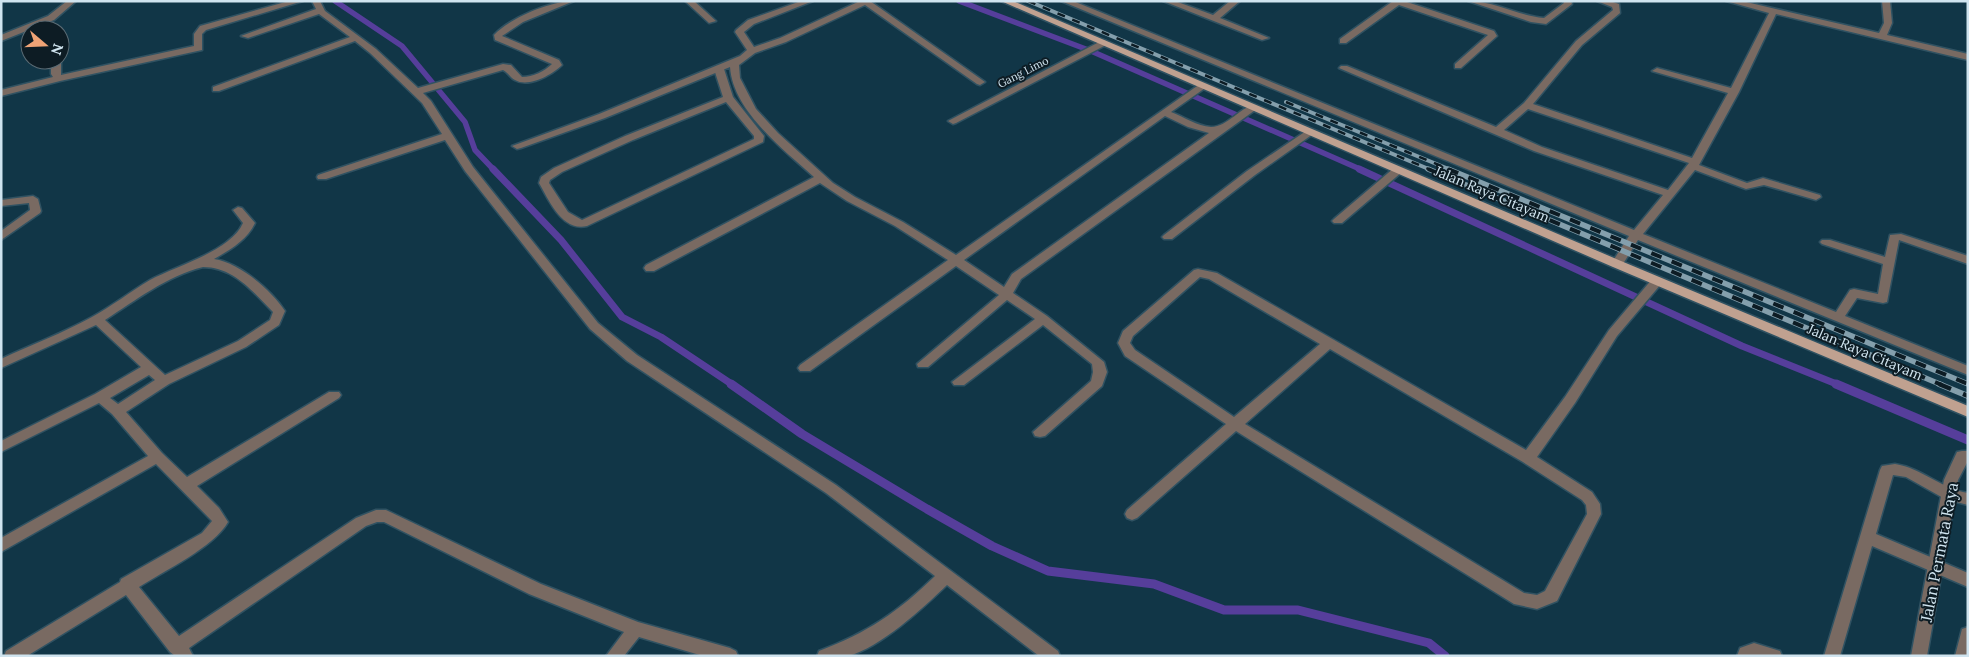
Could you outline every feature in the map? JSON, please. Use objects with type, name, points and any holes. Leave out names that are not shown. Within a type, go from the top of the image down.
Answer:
[{"type":"main road","name":"Jalan Raya Citayam","points":[[1005,1],[1103,43],[1199,89],[1398,170],[1617,264],[1653,285],[1968,412]]},
{"type":"street","points":[[1,38],[51,18],[72,1]]},
{"type":"street","points":[[1,93],[59,78],[199,48],[198,31],[203,28],[299,1]]},
{"type":"street","points":[[421,90],[503,67],[508,67],[519,79],[533,78],[553,68],[557,65],[556,62],[506,42],[498,38],[498,35],[520,20],[570,1]]},
{"type":"street","points":[[689,1],[712,21]]},
{"type":"street","points":[[752,51],[739,32],[744,27],[751,22],[809,1]]},
{"type":"street","points":[[1065,1],[1968,371]]},
{"type":"street","points":[[1167,1],[1264,38]]},
{"type":"street","points":[[1214,18],[1236,1]]},
{"type":"street","points":[[1472,1],[1541,21],[1551,19],[1568,4],[1567,1]]},
{"type":"street","points":[[1497,131],[1528,104],[1579,44],[1616,11],[1616,6],[1602,1]]},
{"type":"street","points":[[1730,1],[1968,57]]},
{"type":"street","points":[[1881,38],[1888,23],[1886,1]]},
{"type":"street","points":[[517,146],[602,116],[738,60],[752,51],[782,40],[865,2]]},
{"type":"street","name":"Gang Limo","points":[[865,2],[898,23],[980,82]]},
{"type":"street","points":[[1343,41],[1399,2],[1491,33],[1493,36],[1458,66]]},
{"type":"street","points":[[245,36],[319,6],[421,90],[447,136],[469,169],[594,326],[632,358],[831,488],[1052,656]]},
{"type":"street","points":[[1617,264],[1635,236],[1694,164],[1734,92],[1773,12]]},
{"type":"street","points":[[216,89],[356,38]]},
{"type":"street","name":"Gang Limo","points":[[953,120],[1103,43]]},
{"type":"street","points":[[738,60],[734,65],[735,78],[752,110],[774,135],[821,178],[851,199],[899,224],[956,260],[1043,319],[1098,362],[1100,372],[1097,383],[1040,432]]},
{"type":"street","points":[[718,68],[728,98],[759,136],[759,140],[583,224],[574,223],[566,218],[544,183],[546,179],[558,170],[728,98]]},
{"type":"street","points":[[1344,68],[1538,149],[1670,194]]},
{"type":"street","points":[[56,70],[59,78]]},
{"type":"street","points":[[1657,71],[1734,92]]},
{"type":"street","points":[[805,368],[1168,109],[1199,89]]},
{"type":"street","points":[[1528,104],[1694,164],[1746,186],[1754,185],[1760,181],[1767,182],[1816,197]]},
{"type":"street","points":[[1168,109],[1202,128],[1220,129]]},
{"type":"street","points":[[923,364],[1006,295],[1016,277],[1220,129],[1250,110]]},
{"type":"street","points":[[1168,237],[1307,133]]},
{"type":"street","points":[[322,177],[447,136]]},
{"type":"street","points":[[1338,221],[1398,170]]},
{"type":"street","points":[[650,268],[821,178]]},
{"type":"street","points":[[1,204],[33,199],[36,211],[1,237]]},
{"type":"street","points":[[1,364],[97,319],[146,287],[201,263],[248,228],[249,223],[238,210]]},
{"type":"street","points":[[1838,318],[1854,293],[1882,299],[1894,236],[1968,260]]},
{"type":"street","points":[[1826,242],[1889,262]]},
{"type":"street","points":[[116,410],[164,381],[242,344],[275,322],[279,311],[238,272],[214,263],[201,263]]},
{"type":"street","points":[[1198,273],[1213,276],[1329,343],[1528,458],[1587,496],[1594,504],[1594,514],[1551,596],[1542,602],[1533,603],[1512,594],[1271,448],[1130,352],[1124,343],[1127,334],[1198,273]]},
{"type":"street","points":[[1528,458],[1570,400],[1613,333],[1653,285]]},
{"type":"street","points":[[97,319],[164,381]]},
{"type":"street","points":[[959,382],[1043,319]]},
{"type":"street","points":[[1132,514],[1329,343]]},
{"type":"street","points":[[1,447],[100,397],[150,368]]},
{"type":"street","points":[[186,485],[334,394]]},
{"type":"street","points":[[12,656],[127,584],[207,537],[216,529],[220,522],[186,485],[156,457],[116,410],[100,397]]},
{"type":"street","name":"Jalan Permata Raya","points":[[1919,656],[1951,480],[1962,456],[1968,456]]},
{"type":"street","points":[[1,546],[156,457]]},
{"type":"street","points":[[1832,656],[1887,470],[1902,470],[1948,494],[1968,499]]},
{"type":"street","points":[[127,584],[181,652],[362,522],[376,516],[386,516],[535,589],[636,629],[730,656]]},
{"type":"street","points":[[1867,537],[1968,580]]},
{"type":"street","points":[[825,656],[872,635],[898,619],[946,576]]},
{"type":"street","points":[[614,656],[636,629]]},
{"type":"street","points":[[1963,656],[1968,634]]},
{"type":"street","points":[[1745,656],[1746,653],[1754,650],[1774,656]]},
{"type":"waterway","points":[[335,1],[402,46],[465,122],[475,150],[494,170]]},
{"type":"waterway","points":[[959,1],[1091,51],[1362,170]]},
{"type":"waterway","points":[[493,169],[561,240],[622,317],[661,337],[733,385]]},
{"type":"waterway","points":[[1359,169],[1742,346],[1839,385]]},
{"type":"waterway","points":[[731,384],[802,434],[927,509],[992,546],[1048,571],[1154,584],[1224,610],[1298,610],[1429,643],[1445,656]]},
{"type":"waterway","points":[[1836,384],[1968,440]]},
{"type":"railway","points":[[1028,1],[1431,170]]},
{"type":"railway","points":[[1286,102],[1451,170]]},
{"type":"railway","points":[[1428,169],[1942,385]]},
{"type":"railway","points":[[1448,169],[1968,384]]},
{"type":"railway","points":[[1939,384],[1968,396]]}]
